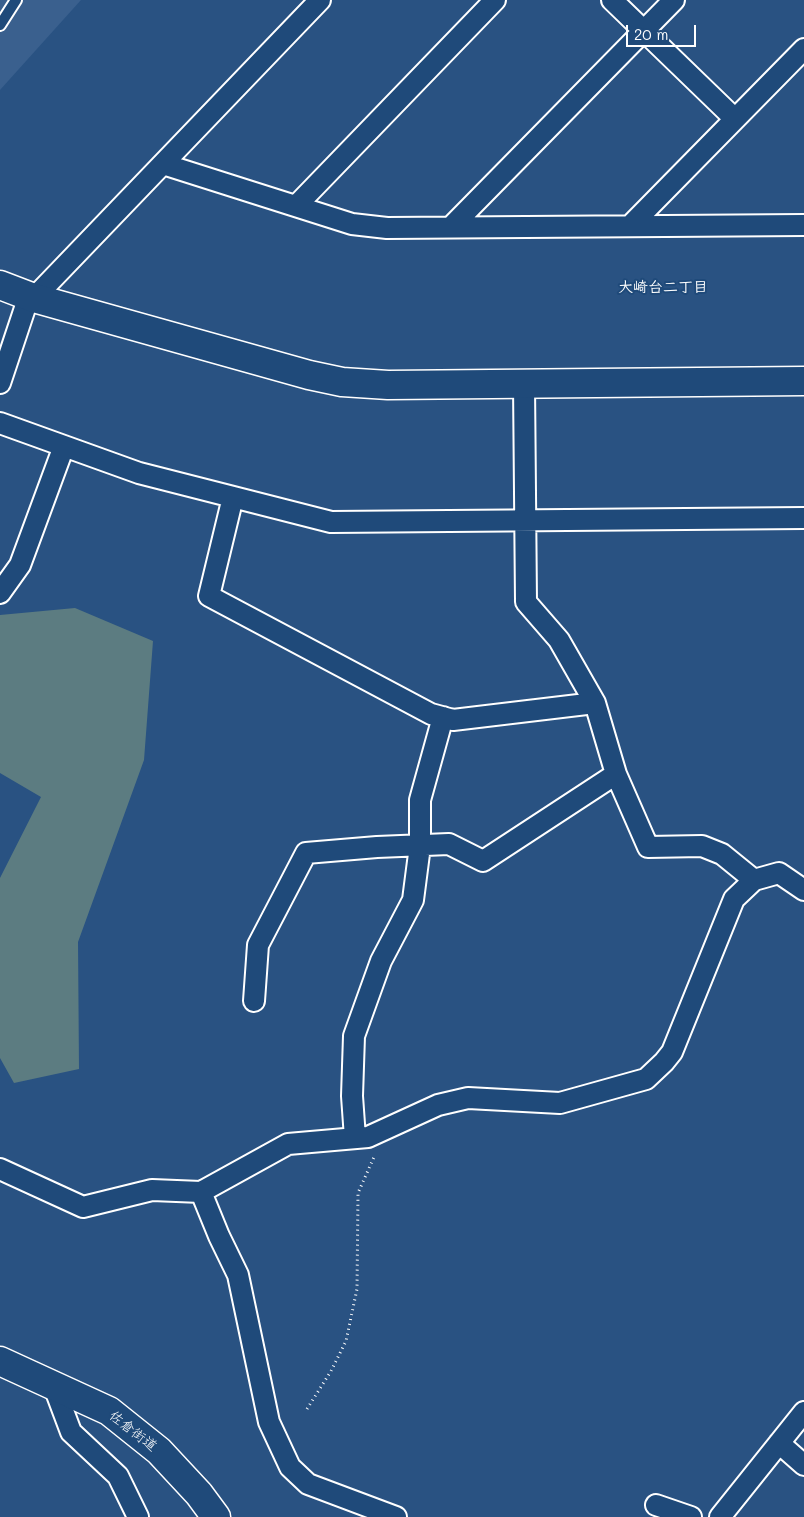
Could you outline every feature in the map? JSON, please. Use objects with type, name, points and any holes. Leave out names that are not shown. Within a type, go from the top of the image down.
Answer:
[{"type":"street","points":[[0,384],[31,297],[163,164],[320,0]]},
{"type":"street","points":[[296,206],[495,0]]},
{"type":"street","points":[[612,0],[735,119]]},
{"type":"street","points":[[452,227],[674,0]]},
{"type":"street","points":[[630,226],[804,49]]},
{"type":"street","points":[[163,164],[352,224],[387,228],[804,225]]},
{"type":"street","points":[[0,286],[31,297],[309,375],[342,382],[388,385],[804,381]]},
{"type":"street","points":[[524,384],[526,602],[559,640],[595,703],[616,774],[648,847],[702,846],[722,854],[754,880]]},
{"type":"street","points":[[0,423],[139,473],[331,522],[804,518]]},
{"type":"street","points":[[0,593],[20,565],[64,446]]},
{"type":"street","points":[[234,497],[209,596],[431,714],[453,720],[595,703]]},
{"type":"street","points":[[365,1136],[352,1096],[354,1036],[380,961],[413,900],[420,846],[420,800],[443,717]]},
{"type":"street","points":[[254,1001],[258,945],[306,853],[377,847],[449,844],[483,861],[616,774]]},
{"type":"street","points":[[0,1169],[83,1207],[152,1190],[201,1192],[288,1144],[365,1136],[438,1105],[468,1098],[560,1103],[646,1079],[672,1052],[734,899],[754,880],[779,873],[804,890]]},
{"type":"street","points":[[201,1192],[218,1236],[238,1275],[269,1422],[290,1467],[308,1484],[396,1517]]},
{"type":"street","name":"佐倉街道","points":[[0,1360],[109,1411],[159,1451],[199,1494],[216,1517]]},
{"type":"street","points":[[53,1384],[70,1432],[118,1476],[138,1517]]},
{"type":"street","points":[[720,1517],[804,1412]]},
{"type":"street","points":[[779,1444],[804,1466]]},
{"type":"street","points":[[656,1505],[691,1517]]},
{"type":"lane","points":[[0,25],[16,0]]},
{"type":"path","points":[[307,1408],[332,1371],[346,1341],[357,1289],[358,1193],[376,1152],[365,1136]]},
{"type":"shaded area","points":[[0,0],[81,0],[0,90]]},
{"type":"green space","points":[[75,608],[153,641],[144,760],[78,942],[79,1069],[14,1083],[0,1058],[0,878],[41,797],[0,773],[0,615]]},
{"type":"district","name":"大崎台二丁目","points":[[663,287]]}]
